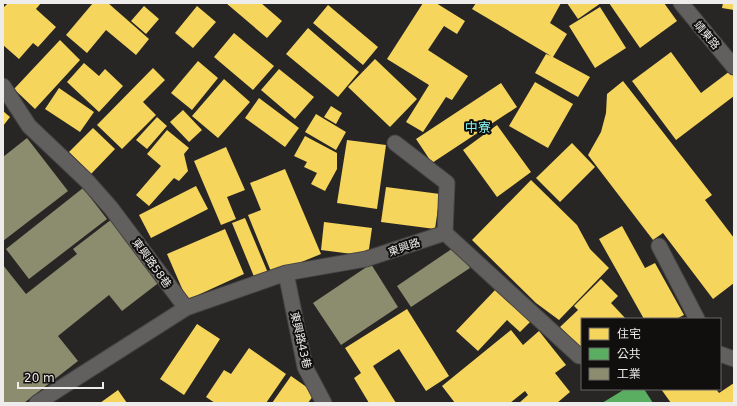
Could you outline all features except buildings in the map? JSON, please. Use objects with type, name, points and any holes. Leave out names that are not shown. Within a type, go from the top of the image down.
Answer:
[{"type":"lane","name":"靖東路","points":[[681,3],[734,67]]},
{"type":"lane","name":"東興路58巷","points":[[3,86],[29,126],[88,182],[111,208],[186,308]]},
{"type":"lane","points":[[395,143],[447,183],[445,233],[581,356]]},
{"type":"lane","name":"東興路","points":[[186,308],[286,273],[366,259],[445,233]]},
{"type":"lane","points":[[659,246],[696,318]]},
{"type":"lane","name":"東興路43巷","points":[[286,273],[305,367],[324,403]]},
{"type":"lane","points":[[37,403],[186,308]]},
{"type":"lane","points":[[721,354],[734,359]]},
{"type":"district","name":"中寮","points":[[478,127]]}]
